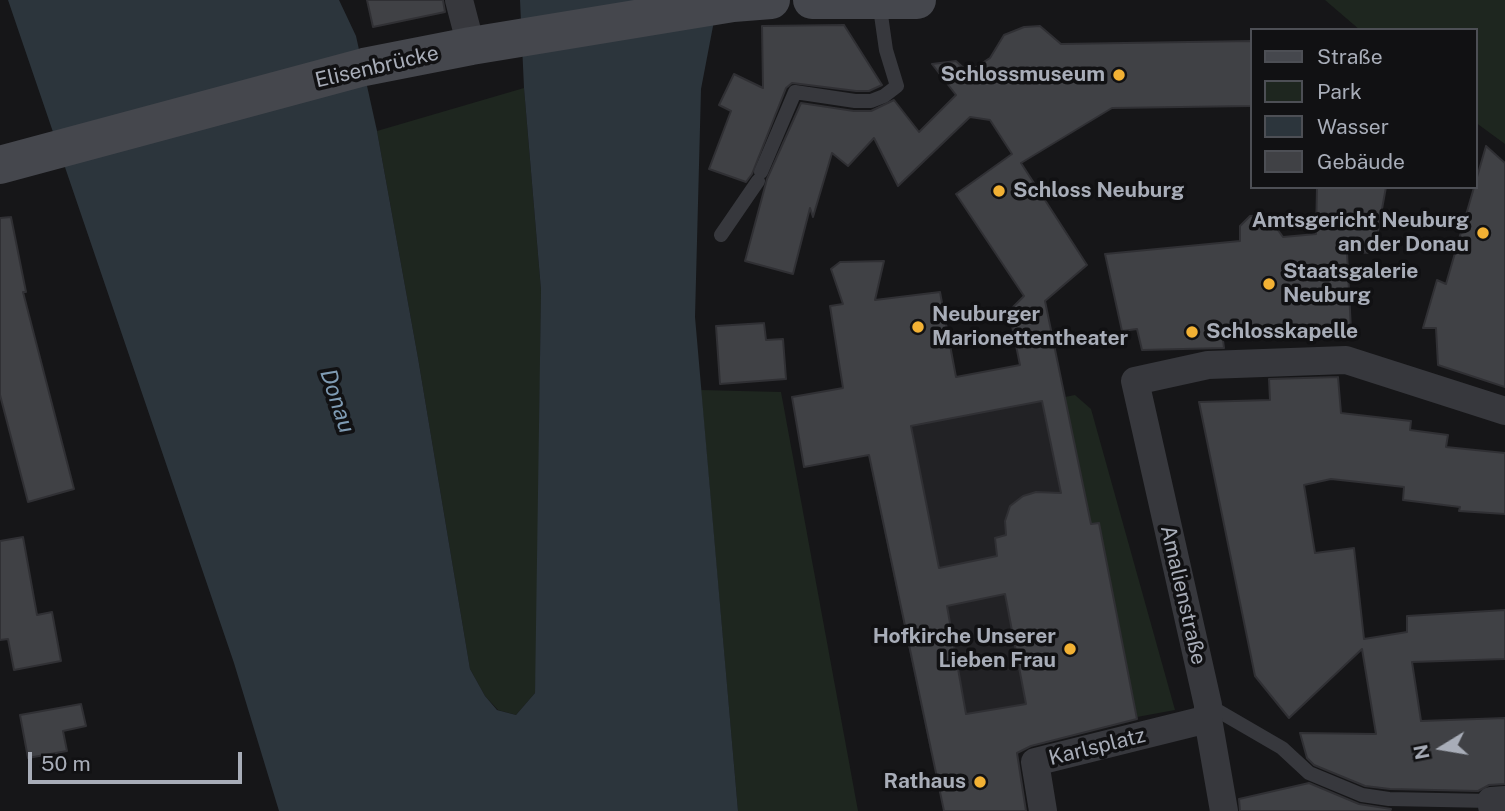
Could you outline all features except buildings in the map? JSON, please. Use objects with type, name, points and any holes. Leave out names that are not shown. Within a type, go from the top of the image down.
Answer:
[{"type":"main road","name":"Elisenbrücke","points":[[14,161],[364,67],[471,46],[733,3],[771,0]]},
{"type":"main road","points":[[812,0],[916,0]]},
{"type":"street","points":[[459,0],[471,46]]},
{"type":"street","name":"Amalienstraße","points":[[1224,811],[1208,712],[1135,381],[1208,365],[1346,360],[1505,411]]},
{"type":"street","name":"Karlsplatz","points":[[1043,811],[1035,762],[1208,712]]},
{"type":"lane","points":[[721,235],[759,177],[795,92],[855,101],[884,96],[897,86],[886,50],[879,1]]},
{"type":"lane","points":[[1208,712],[1282,748],[1309,773],[1362,795],[1389,799],[1496,804]]},
{"type":"shaded area","points":[[940,292],[953,358],[927,363],[931,382],[1034,362],[1062,496],[1036,492],[1023,496],[1010,506],[1005,521],[1005,594],[1032,732],[931,754],[851,373],[841,375],[830,306]]},
{"type":"green space","points":[[1325,0],[1505,0],[1505,144],[1477,123],[1477,28],[1358,28]]},
{"type":"green space","points":[[524,88],[541,290],[537,660],[535,693],[516,715],[498,710],[485,696],[470,669],[377,131]]},
{"type":"green space","points":[[701,390],[781,392],[858,811],[738,811]]},
{"type":"green space","points":[[1075,395],[1091,409],[1175,710],[1137,717],[1099,523],[1091,524],[1065,397]]},
{"type":"water","name":"Donau","points":[[8,0],[339,0],[356,36],[377,131],[470,669],[485,696],[497,710],[516,715],[535,693],[541,290],[524,88],[520,0],[718,0],[701,89],[695,317],[738,811],[279,811],[234,663]]},
{"type":"place","name":"Schlossmuseum","points":[[1119,75]]},
{"type":"place","name":"Schloss Neuburg","points":[[999,191]]},
{"type":"place","name":"Amtsgericht Neuburg an der Donau","points":[[1483,233]]},
{"type":"place","name":"Staatsgalerie Neuburg","points":[[1269,284]]},
{"type":"place","name":"Neuburger Marionettentheater","points":[[918,327]]},
{"type":"place","name":"Schlosskapelle","points":[[1192,332]]},
{"type":"place","name":"Hofkirche Unserer Lieben Frau","points":[[1070,649]]},
{"type":"place","name":"Rathaus","points":[[980,782]]}]
